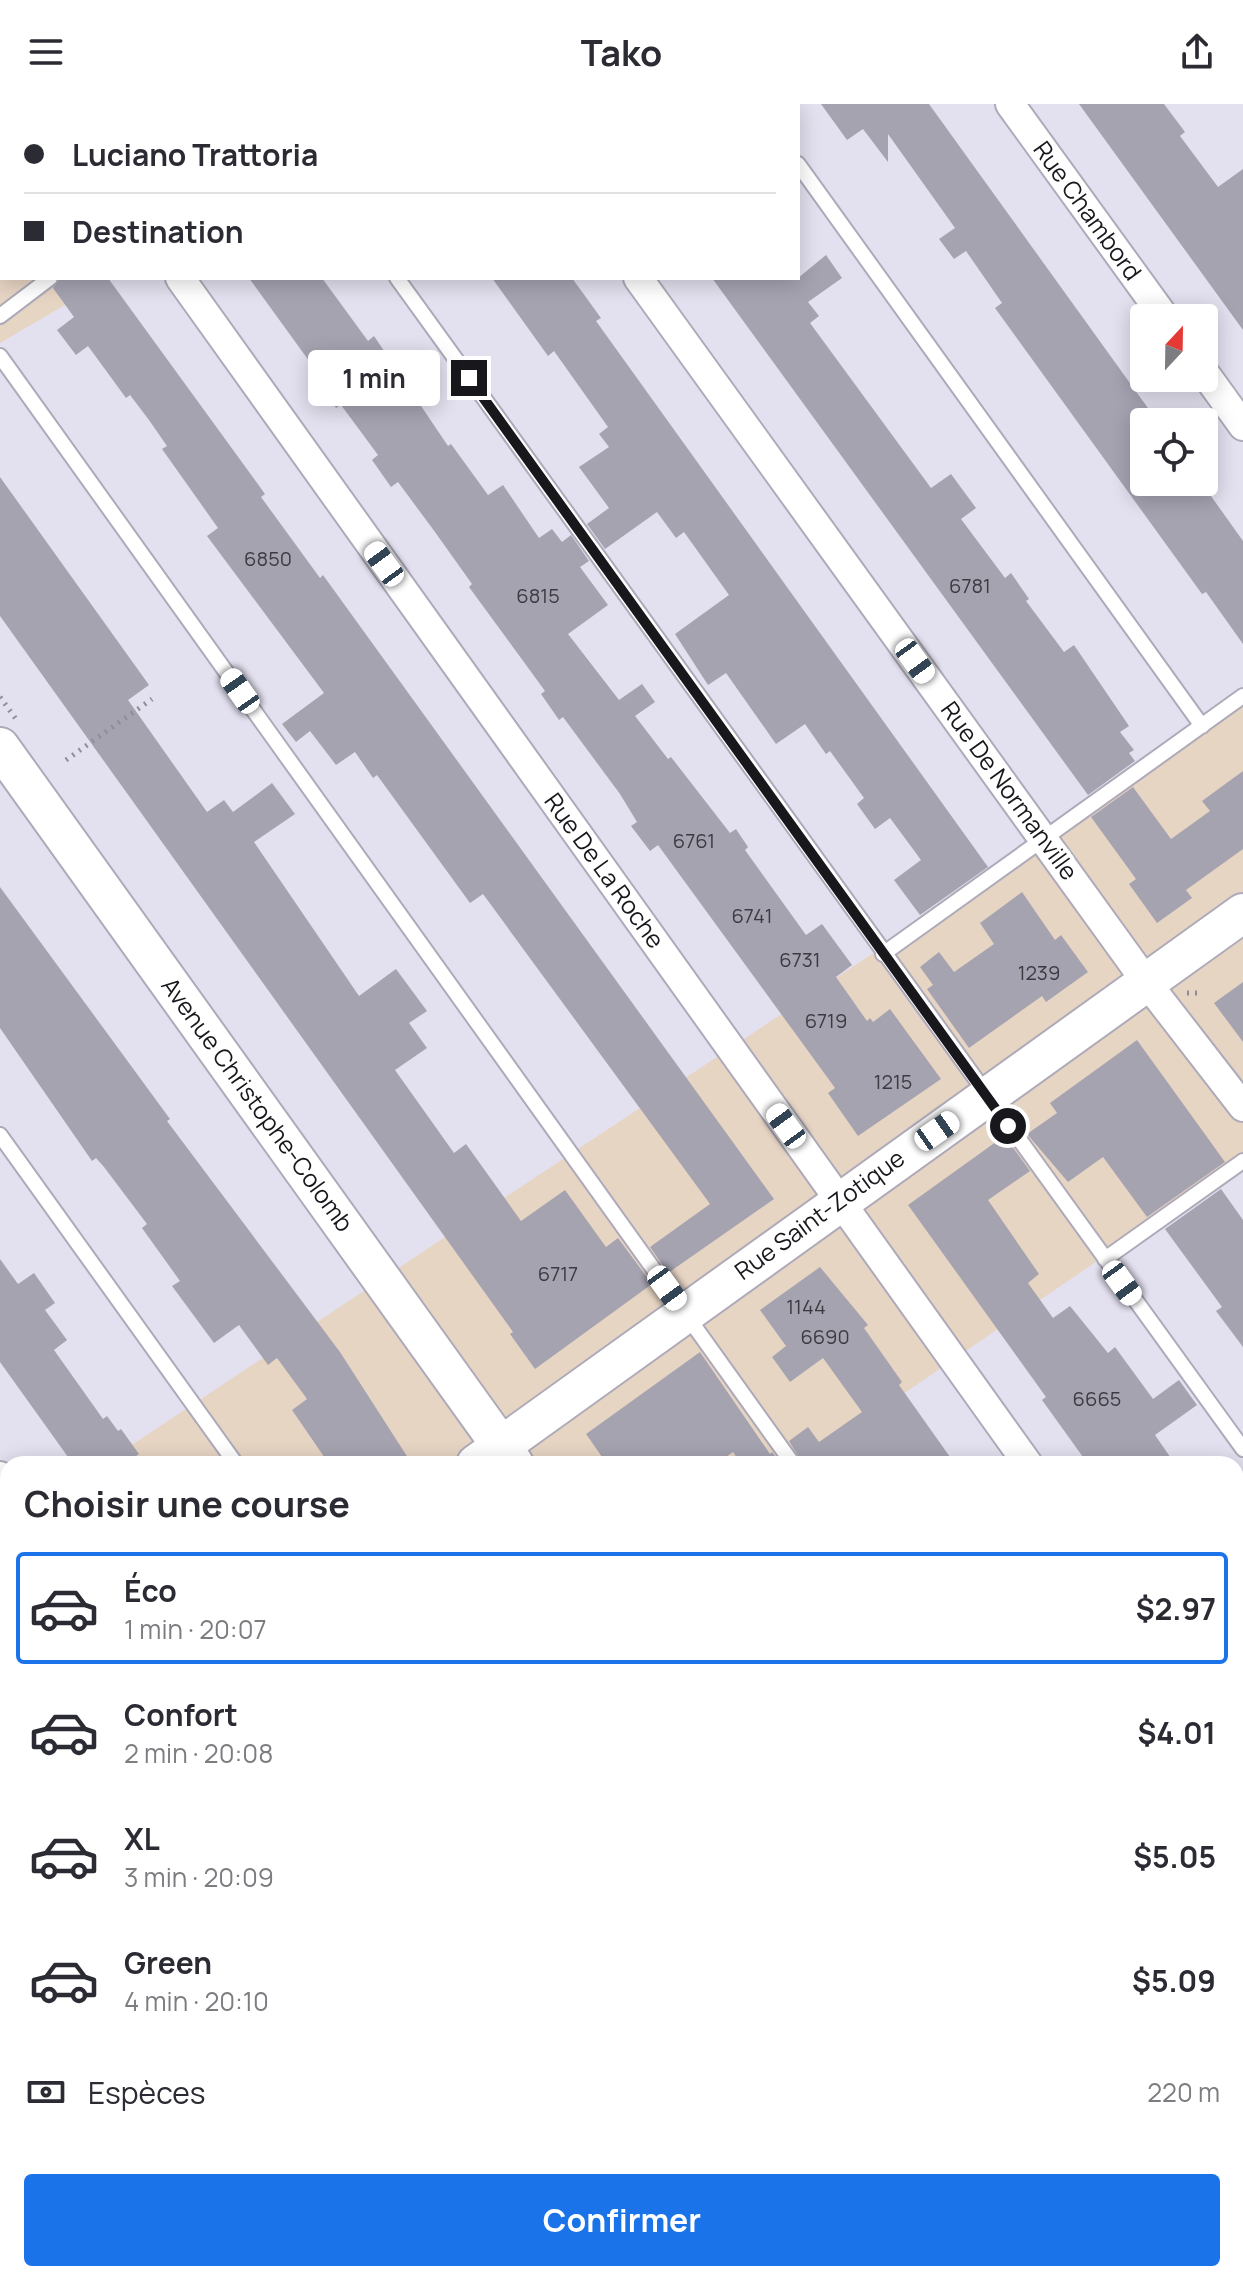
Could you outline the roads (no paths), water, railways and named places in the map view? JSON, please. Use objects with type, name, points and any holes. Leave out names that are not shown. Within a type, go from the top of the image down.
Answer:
[{"type":"street","name":"Rue Chambord","points":[[1010,104],[1155,304]]},
{"type":"street","name":"Rue De La Roche","points":[[181,280],[1022,1456]]},
{"type":"street","name":"Rue De Normanville","points":[[639,280],[1147,983],[1243,1107]]},
{"type":"street","points":[[1218,391],[1243,426]]},
{"type":"street","name":"Avenue Christophe-Colomb","points":[[0,747],[496,1456]]},
{"type":"street","name":"Rue Saint-Zotique","points":[[500,1456],[684,1313],[1243,913]]},
{"type":"lane","points":[[800,167],[1202,726]]},
{"type":"lane","points":[[0,316],[47,280]]},
{"type":"lane","points":[[398,280],[1243,1449]]},
{"type":"lane","points":[[0,356],[787,1456]]},
{"type":"lane","points":[[883,954],[1243,696]]},
{"type":"lane","points":[[0,1135],[230,1456]]},
{"type":"lane","points":[[1105,1259],[1243,1161]]}]
